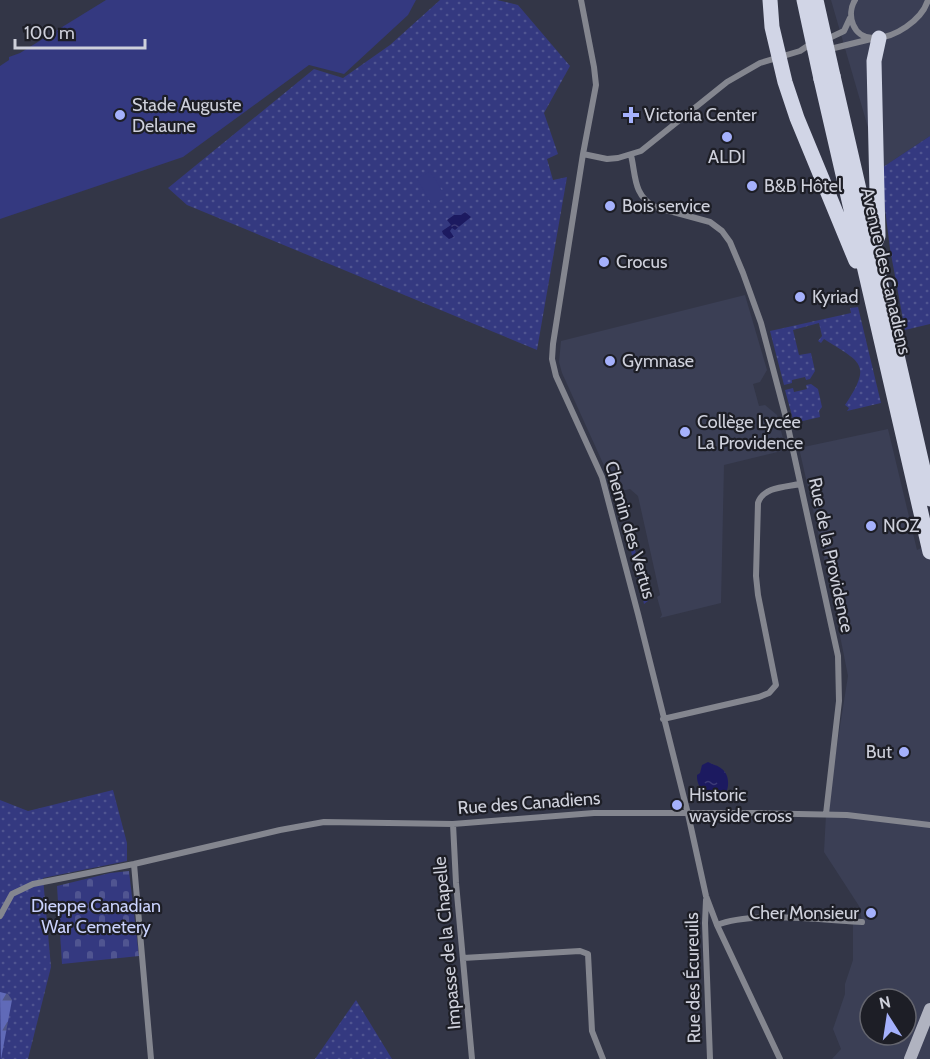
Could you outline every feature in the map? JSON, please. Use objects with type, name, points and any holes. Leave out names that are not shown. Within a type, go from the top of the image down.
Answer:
[{"type":"main road","points":[[770,0],[777,57],[797,118],[846,234],[853,257],[866,275]]},
{"type":"main road","name":"Avenue des Canadiens","points":[[804,0],[873,246],[930,499]]},
{"type":"main road","name":"Avenue des Canadiens","points":[[816,0],[827,77],[866,275],[930,552]]},
{"type":"main road","points":[[873,246],[878,236],[875,38]]},
{"type":"main road","points":[[910,1059],[930,1009]]},
{"type":"main road","points":[[917,1059],[930,1016]]},
{"type":"street","name":"Chemin des Vertus","points":[[580,0],[596,85],[583,154],[552,359],[556,376],[602,477],[639,614],[706,896],[717,925],[780,1059]]},
{"type":"street","points":[[583,154],[607,159],[631,155],[651,144],[727,82],[760,63],[800,51],[844,31],[855,0]]},
{"type":"street","points":[[800,51],[810,54],[875,38],[904,28],[914,20],[928,2]]},
{"type":"street","points":[[850,18],[857,31],[875,38]]},
{"type":"street","name":"Rue de la Providence","points":[[631,155],[636,187],[647,202],[655,207],[710,222],[722,231],[730,242],[761,323],[801,484],[838,656],[839,700],[826,814]]},
{"type":"street","points":[[663,719],[759,698],[769,693],[776,685],[756,576],[758,503],[761,495],[768,491],[801,484]]},
{"type":"street","name":"Rue des Canadiens","points":[[0,916],[12,894],[33,884],[324,822],[453,824],[594,813],[826,814],[930,825]]},
{"type":"street","name":"Impasse de la Chapelle","points":[[453,824],[472,1059]]},
{"type":"street","points":[[134,864],[150,1059]]},
{"type":"street","name":"Rue des Écureuils","points":[[706,896],[710,1059]]},
{"type":"street","points":[[717,925],[728,920],[756,918],[862,922]]},
{"type":"street","points":[[463,958],[580,951],[588,954],[592,1031],[603,1059]]},
{"type":"shaded area","points":[[831,0],[930,0],[930,136],[880,169]]},
{"type":"shaded area","name":"Collège Lycée La Providence","points":[[745,295],[767,370],[760,382],[753,384],[759,406],[765,405],[777,415],[786,450],[724,465],[721,603],[660,618],[662,615],[657,597],[660,595],[638,496],[630,489],[614,493],[611,481],[562,373],[559,362],[561,341]]},
{"type":"shaded area","points":[[888,429],[917,550],[930,544],[930,1059],[832,1059],[841,1049],[833,1029],[853,960],[853,922],[862,921],[859,906],[824,852],[826,814],[848,676],[799,448]]},
{"type":"green space","name":"Stade Auguste Delaune","points":[[106,0],[416,0],[408,15],[344,74],[309,65],[183,157],[0,219],[0,66],[9,60],[9,57],[20,53]]},
{"type":"green space","points":[[440,0],[497,0],[518,5],[570,66],[544,113],[558,154],[547,159],[553,180],[567,177],[537,350],[187,205],[168,188],[314,69],[343,78],[390,45]]},
{"type":"green space","points":[[930,136],[930,324],[905,330],[890,249],[880,169]]},
{"type":"green space","points":[[430,171],[446,197],[432,205],[417,179]]},
{"type":"green space","points":[[858,307],[881,403],[847,411],[849,408],[845,405],[858,381],[859,366],[847,354],[824,339],[821,343],[818,341],[822,336],[819,323],[793,330],[799,355],[811,353],[815,371],[810,379],[806,380],[805,377],[792,380],[792,383],[784,385],[770,331],[851,313],[850,308]]},
{"type":"green space","points":[[811,384],[818,389],[822,407],[819,411],[820,417],[794,423],[785,390],[793,388],[794,392],[807,389],[806,385]]},
{"type":"green space","points":[[633,542],[648,601],[644,604],[629,543]]},
{"type":"green space","points":[[113,790],[127,843],[127,861],[43,878],[51,967],[28,1059],[0,1059],[0,800],[28,811]]},
{"type":"green space","name":"Dieppe Canadian War Cemetery","points":[[129,871],[139,956],[62,964],[57,886],[110,873]]},
{"type":"green space","points":[[0,992],[8,994],[12,1000],[1,1059]]},
{"type":"green space","points":[[356,1000],[392,1059],[315,1059]]},
{"type":"water","points":[[465,212],[471,217],[455,230],[452,228],[450,231],[454,237],[449,239],[442,231],[451,225],[447,220]]},
{"type":"water","points":[[708,762],[720,768],[727,776],[728,788],[723,798],[713,798],[708,795],[701,789],[697,780],[702,765]]},
{"type":"place","name":"Stade Auguste Delaune","points":[[120,115]]},
{"type":"place","name":"Victoria Center","points":[[631,115]]},
{"type":"place","name":"ALDI","points":[[727,137]]},
{"type":"place","name":"B&B Hôtel","points":[[752,186]]},
{"type":"place","name":"Bois service","points":[[610,206]]},
{"type":"place","name":"Crocus","points":[[604,262]]},
{"type":"place","name":"Kyriad","points":[[800,297]]},
{"type":"place","name":"Gymnase","points":[[610,361]]},
{"type":"place","name":"Collège Lycée La Providence","points":[[685,432]]},
{"type":"place","name":"NOZ","points":[[871,526]]},
{"type":"place","name":"But","points":[[904,752]]},
{"type":"place","name":"Historic wayside cross","points":[[677,805]]},
{"type":"place","name":"Cher Monsieur","points":[[871,913]]}]
